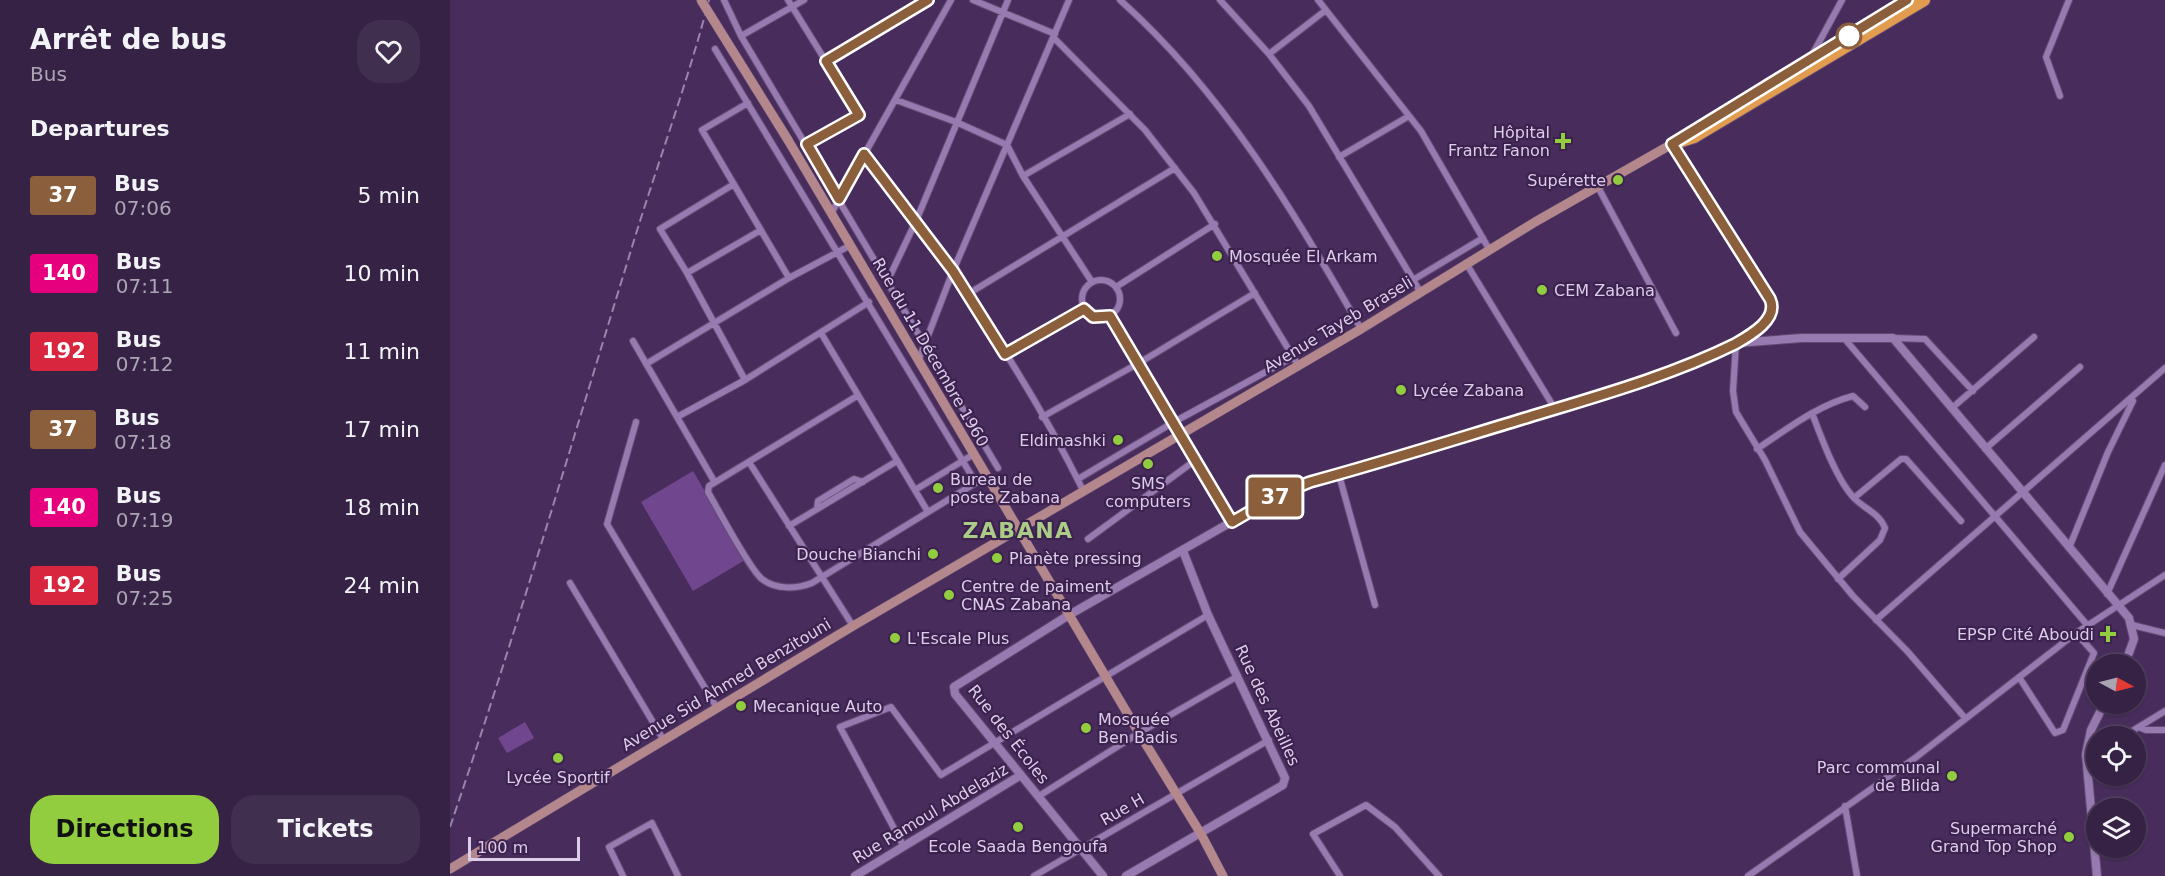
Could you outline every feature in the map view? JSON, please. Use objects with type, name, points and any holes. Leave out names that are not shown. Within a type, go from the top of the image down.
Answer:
[{"type":"highway","points":[[1812,62],[1907,0]]},
{"type":"highway","points":[[1672,144],[1924,0]]},
{"type":"main road","name":"Rue du 11 Décembre 1960","points":[[701,0],[832,212],[1105,676],[1202,834],[1223,876]]},
{"type":"main road","name":"Avenue Tayeb Braseli","points":[[1019,528],[1182,434],[1296,361],[1361,329],[1489,249],[1672,144]]},
{"type":"main road","name":"Avenue Sid Ahmed Benzitouni","points":[[450,868],[1019,528]]},
{"type":"street","points":[[724,0],[741,36],[925,340],[998,468]]},
{"type":"street","points":[[741,36],[790,3],[804,0]]},
{"type":"street","points":[[826,61],[928,0]]},
{"type":"street","points":[[832,212],[951,0]]},
{"type":"street","points":[[973,0],[1054,36],[1130,114],[1175,168],[1215,224],[1296,361],[1174,422],[1078,479]]},
{"type":"street","points":[[888,280],[916,221],[1008,0]]},
{"type":"street","points":[[919,359],[953,271],[1069,0]]},
{"type":"street","points":[[1120,0],[1168,47],[1230,121],[1261,165],[1361,329]]},
{"type":"street","points":[[1220,0],[1269,54],[1315,115],[1421,293]]},
{"type":"street","points":[[1318,0],[1409,116],[1439,160],[1489,249]]},
{"type":"street","points":[[1812,62],[1842,0]]},
{"type":"street","points":[[2060,96],[2046,57],[2069,0]]},
{"type":"street","points":[[790,3],[859,115],[807,144]]},
{"type":"street","points":[[1269,54],[1326,10]]},
{"type":"street","points":[[715,49],[976,483]]},
{"type":"street","points":[[896,100],[956,122],[1007,145],[1023,176],[1092,282]]},
{"type":"street","points":[[748,103],[702,130],[789,278]]},
{"type":"street","points":[[1023,176],[1130,114]]},
{"type":"street","points":[[1339,157],[1409,116]]},
{"type":"street","points":[[1069,615],[1280,494],[1632,385],[1736,343],[1762,325],[1773,314],[1774,306],[1672,144]]},
{"type":"street","points":[[864,154],[968,294],[1084,492]]},
{"type":"street","points":[[968,294],[1175,168]]},
{"type":"street","points":[[734,184],[660,229],[746,380]]},
{"type":"street","points":[[1598,188],[1676,333]]},
{"type":"street","points":[[1116,287],[1215,224]]},
{"type":"street","points":[[687,273],[760,230]]},
{"type":"street","points":[[1413,280],[1483,238]]},
{"type":"street","points":[[646,364],[789,278],[851,245]]},
{"type":"street","points":[[1466,263],[1555,409]]},
{"type":"street","points":[[1105,280],[1116,287],[1119,293],[1119,306],[1110,316],[1093,317],[1084,309],[1082,293],[1092,282],[1105,280]]},
{"type":"street","points":[[1042,417],[1139,363],[1255,293]]},
{"type":"street","points":[[677,417],[746,380],[869,302]]},
{"type":"street","points":[[1005,354],[1084,309]]},
{"type":"street","points":[[1110,316],[1197,459],[1232,522]]},
{"type":"street","points":[[1762,325],[1762,342]]},
{"type":"street","points":[[821,333],[928,512]]},
{"type":"street","points":[[1952,408],[2034,337]]},
{"type":"street","points":[[1736,343],[1844,338],[1925,339],[1973,391]]},
{"type":"street","points":[[1844,338],[2088,626]]},
{"type":"street","points":[[1893,338],[2117,605],[2132,626],[2132,648],[2129,654]]},
{"type":"street","points":[[633,341],[714,481]]},
{"type":"street","points":[[1736,343],[1733,391],[1736,412],[1788,503],[1800,532],[1838,579],[1908,652],[1965,718]]},
{"type":"street","points":[[1985,449],[2080,367]]},
{"type":"street","points":[[1876,620],[2135,396],[2164,368]]},
{"type":"street","points":[[857,396],[709,486],[708,492],[761,578],[777,586],[806,585],[987,476]]},
{"type":"street","points":[[1757,448],[1812,413],[1853,396],[1865,407]]},
{"type":"street","points":[[2069,549],[2108,452],[2135,396]]},
{"type":"street","points":[[1812,413],[1826,451],[1854,498],[1876,514],[1883,522],[1885,532],[1880,540],[1838,579]]},
{"type":"street","points":[[636,422],[608,524],[717,708]]},
{"type":"street","points":[[915,490],[974,454]]},
{"type":"street","points":[[1088,539],[1197,459]]},
{"type":"street","points":[[1854,498],[1901,459],[1906,459],[1961,521]]},
{"type":"street","points":[[789,526],[897,461]]},
{"type":"street","points":[[749,462],[853,626]]},
{"type":"street","points":[[2107,594],[2165,465]]},
{"type":"street","points":[[1339,474],[1375,605]]},
{"type":"street","name":"Rue des Abeilles","points":[[1182,551],[1208,615],[1285,772],[1283,785],[1202,834]]},
{"type":"street","points":[[1748,876],[1915,758],[2076,633],[2165,575]]},
{"type":"street","points":[[570,584],[663,739]]},
{"type":"street","name":"Rue des Écoles","points":[[1069,615],[954,687],[955,694],[1103,876]]},
{"type":"street","points":[[904,847],[840,728],[891,707],[941,775],[1208,615]]},
{"type":"street","points":[[2132,626],[2165,633]]},
{"type":"street","points":[[2019,677],[2055,733],[2063,730],[2094,653],[2076,633]]},
{"type":"street","points":[[1038,796],[1139,733],[1238,676]]},
{"type":"street","points":[[2143,726],[2165,711]]},
{"type":"street","points":[[2146,730],[2165,730]]},
{"type":"street","name":"Rue H","points":[[1034,876],[1269,740]]},
{"type":"street","name":"Rue Ramoul Abdelaziz","points":[[855,876],[869,873],[904,847],[1021,775]]},
{"type":"street","points":[[2089,786],[2097,876]]},
{"type":"street","points":[[1340,876],[1313,834],[1366,805],[1395,827],[1439,876]]},
{"type":"street","points":[[1845,806],[1857,876]]},
{"type":"street","points":[[623,876],[609,847],[652,823],[678,876]]},
{"type":"street","points":[[1126,876],[1202,834]]},
{"type":"shaded area","points":[[693,471],[745,560],[693,591],[641,502]]},
{"type":"shaded area","points":[[525,722],[534,738],[507,753],[498,738]]},
{"type":"railway","points":[[450,827],[519,615],[709,0]]},
{"type":"bus line","name":"37","points":[[928,0],[826,61],[859,115],[807,144],[839,199],[864,154],[953,271],[1005,354],[1084,309],[1093,317],[1110,316],[1197,459],[1232,522],[1280,494],[1310,482],[1632,385],[1736,343],[1762,325],[1773,314],[1774,306],[1672,144],[1907,0]]},
{"type":"place","name":"Hôpital Frantz Fanon","points":[[1563,141]]},
{"type":"place","name":"Supérette","points":[[1618,180]]},
{"type":"place","name":"Mosquée El Arkam","points":[[1217,256]]},
{"type":"place","name":"CEM Zabana","points":[[1542,290]]},
{"type":"place","name":"Lycée Zabana","points":[[1401,390]]},
{"type":"place","name":"Eldimashki","points":[[1118,440]]},
{"type":"place","name":"SMS computers","points":[[1148,464]]},
{"type":"place","name":"Bureau de poste Zabana","points":[[938,488]]},
{"type":"place","name":"Douche Bianchi","points":[[933,554]]},
{"type":"place","name":"Planète pressing","points":[[997,558]]},
{"type":"place","name":"Centre de paiment CNAS Zabana","points":[[949,595]]},
{"type":"place","name":"EPSP Cité Aboudi","points":[[2108,634]]},
{"type":"place","name":"L'Escale Plus","points":[[895,638]]},
{"type":"place","name":"Mecanique Auto","points":[[741,706]]},
{"type":"place","name":"Mosquée Ben Badis","points":[[1086,728]]},
{"type":"place","name":"Lycée Sportif","points":[[558,758]]},
{"type":"place","name":"Parc communal de Blida","points":[[1952,776]]},
{"type":"place","name":"Ecole Saada Bengoufa","points":[[1018,827]]},
{"type":"place","name":"Supermarché Grand Top Shop","points":[[2069,837]]},
{"type":"district","name":"ZABANA","points":[[1018,530]]}]
